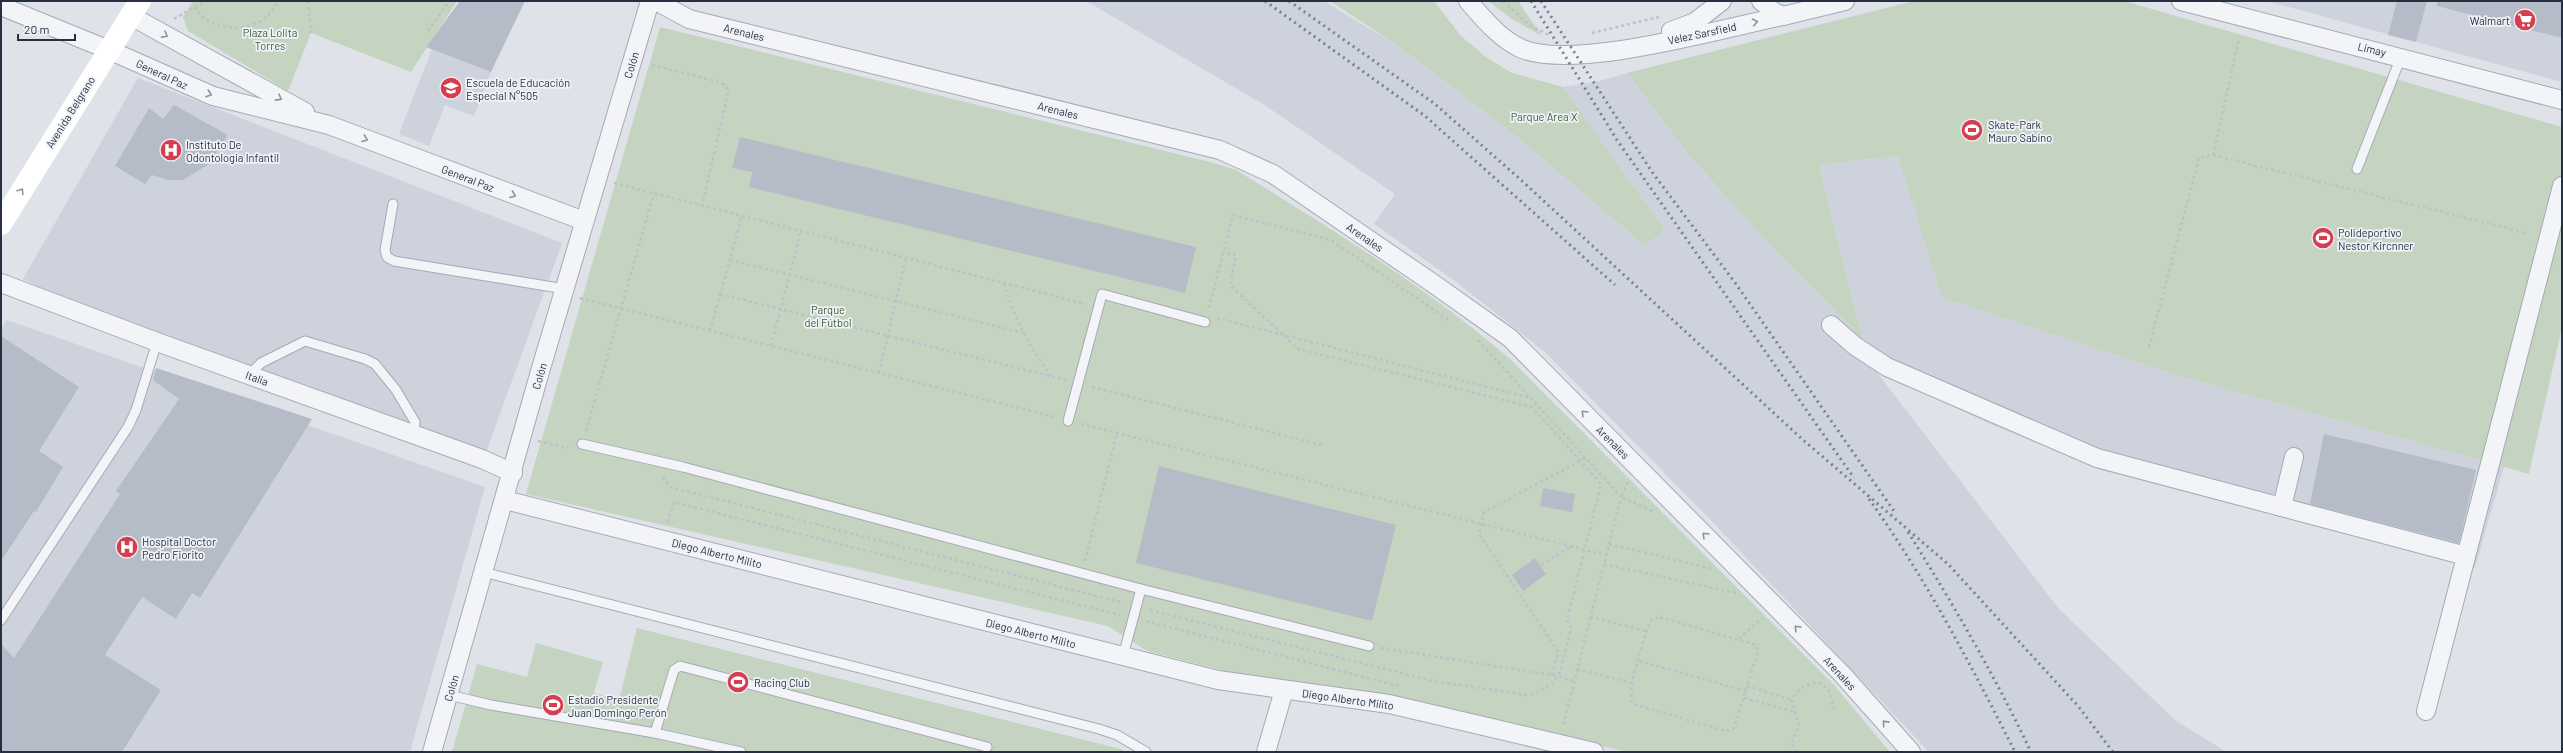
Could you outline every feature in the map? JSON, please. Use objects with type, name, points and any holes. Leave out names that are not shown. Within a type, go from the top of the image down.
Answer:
[{"type":"main road","name":"Avenida Belgrano","points":[[1,224],[136,8]]},
{"type":"street","name":"Colón","points":[[432,752],[482,572],[571,294],[584,222],[650,1]]},
{"type":"street","name":"Arenales","points":[[656,1],[689,19],[1220,150],[1259,167],[1418,273],[1510,338],[1842,674],[1911,752]]},
{"type":"street","name":"Vélez Sarsfield","points":[[1468,1],[1502,36],[1520,48],[1539,54],[1556,55],[1621,50],[1783,16],[1845,1]]},
{"type":"street","name":"Vélez Sarsfield","points":[[1621,50],[1695,22],[1722,1]]},
{"type":"street","points":[[1761,1],[1774,12],[1783,16]]},
{"type":"street","name":"Limay","points":[[2181,1],[2562,100]]},
{"type":"street","name":"General Paz","points":[[1,6],[109,50],[213,96],[329,125],[584,222]]},
{"type":"street","name":"General Paz","points":[[136,8],[154,30],[329,125]]},
{"type":"street","points":[[2426,711],[2562,186]]},
{"type":"street","name":"Italia","points":[[1,283],[157,342],[482,459],[513,473]]},
{"type":"street","points":[[1832,325],[1855,346],[1888,367],[2097,458],[2466,556]]},
{"type":"street","points":[[2282,507],[2294,457]]},
{"type":"street","name":"Diego Alberto Milito","points":[[505,500],[1218,680],[1389,704],[1561,742],[1594,752]]},
{"type":"street","points":[[1266,752],[1284,690]]},
{"type":"lane","points":[[2357,169],[2401,57]]},
{"type":"lane","points":[[393,204],[385,250],[387,257],[394,260],[571,294]]},
{"type":"lane","points":[[1068,421],[1102,294],[1206,319]]},
{"type":"lane","points":[[249,375],[261,363],[305,341],[365,359],[375,364],[396,390],[415,422],[414,434]]},
{"type":"lane","points":[[2,620],[128,427],[136,410],[157,342]]},
{"type":"lane","points":[[581,447],[683,467],[1141,589],[1369,646]]},
{"type":"lane","points":[[482,572],[1099,729],[1117,735],[1146,752]]},
{"type":"lane","points":[[1123,656],[1141,589]]},
{"type":"lane","points":[[655,733],[674,670],[680,666],[987,747]]},
{"type":"lane","points":[[449,694],[492,705],[655,733],[741,752]]},
{"type":"path","points":[[154,30],[205,1]]},
{"type":"path","points":[[194,7],[207,20],[221,27],[237,29],[252,26],[266,17],[278,1]]},
{"type":"path","points":[[308,1],[311,33]]},
{"type":"path","points":[[428,31],[449,1]]},
{"type":"path","points":[[1503,1],[1529,25],[1554,37]]},
{"type":"path","points":[[1588,34],[1662,16]]},
{"type":"path","points":[[2213,154],[2239,39]]},
{"type":"path","points":[[652,65],[719,82],[726,86],[728,93],[702,206]]},
{"type":"path","points":[[2149,347],[2198,158],[2213,154],[2526,233]]},
{"type":"path","points":[[612,182],[1098,307]]},
{"type":"path","points":[[536,440],[581,447],[654,193]]},
{"type":"path","points":[[1452,322],[1331,240],[1233,215],[1206,319],[1284,336],[1531,398]]},
{"type":"path","points":[[710,331],[742,216]]},
{"type":"path","points":[[771,346],[801,231]]},
{"type":"path","points":[[661,475],[670,487],[1433,681],[1527,695],[1535,694],[1554,682],[1562,669],[1571,628],[1567,620],[1601,484],[1532,407],[1298,349],[1230,285],[1236,255],[1223,253]]},
{"type":"path","points":[[879,373],[906,258]]},
{"type":"path","points":[[730,260],[1023,333]]},
{"type":"path","points":[[1004,283],[1010,307],[1023,333],[1051,377]]},
{"type":"path","points":[[571,294],[710,331],[1606,555]]},
{"type":"path","points":[[720,294],[1322,445]]},
{"type":"path","points":[[1472,335],[1621,497],[1574,681],[1561,742]]},
{"type":"path","points":[[1082,573],[1117,433]]},
{"type":"path","points":[[1552,675],[1558,651],[1479,534],[1484,512],[1586,458]]},
{"type":"path","points":[[666,527],[674,502],[1393,684],[1406,689]]},
{"type":"path","points":[[1609,544],[1719,570],[1735,565]]},
{"type":"path","points":[[1542,565],[1570,546]]},
{"type":"path","points":[[1604,564],[1733,594],[1754,585]]},
{"type":"path","points":[[1739,639],[1775,606]]},
{"type":"path","points":[[1590,617],[1646,631]]},
{"type":"path","points":[[1660,617],[1751,642],[1756,645],[1758,651],[1738,722],[1734,728],[1726,731],[1633,704],[1630,699],[1632,683],[1646,631],[1650,620],[1660,617]]},
{"type":"path","points":[[1369,646],[1552,675],[1574,681]]},
{"type":"path","points":[[1639,661],[1746,691]]},
{"type":"path","points":[[1578,669],[1632,683]]},
{"type":"path","points":[[1792,700],[1802,688],[1815,683],[1822,683],[1829,690],[1835,712]]},
{"type":"path","points":[[1747,686],[1792,700]]},
{"type":"path","points":[[1744,698],[1796,712]]},
{"type":"path","points":[[1792,700],[1799,726],[1791,744],[1797,752]]},
{"type":"shaded area","points":[[1086,1],[1324,1],[1400,47],[1521,140],[1645,246],[1665,230],[1563,87],[1600,81],[1627,73],[1688,154],[1758,232],[1863,337],[1819,165],[1899,156],[1942,298],[2180,376],[2504,467],[2475,568],[2101,470],[1988,423],[1876,371],[2059,609],[2176,721],[2227,752],[1929,752],[1706,515],[1545,352],[1455,281],[1374,224],[1395,194],[1263,104]]},
{"type":"shaded area","points":[[2267,1],[2562,1],[2562,82]]},
{"type":"shaded area","name":"Escuela de Educación Especial N°505","points":[[432,49],[491,72],[474,116],[445,105],[429,146],[399,134]]},
{"type":"shaded area","points":[[138,78],[562,243],[484,458],[132,332],[23,279]]},
{"type":"shaded area","points":[[7,320],[485,487],[410,752],[1,752],[1,329]]},
{"type":"green space","name":"Plaza Lolita Torres","points":[[193,1],[457,1],[411,72],[311,33],[288,91],[188,31],[183,17]]},
{"type":"green space","name":"Parque Area X","points":[[1330,1],[1434,1],[1461,36],[1486,57],[1512,73],[1563,87],[1665,230],[1645,246],[1521,140],[1400,47]]},
{"type":"green space","points":[[1489,1],[1518,1],[1542,36],[1510,18]]},
{"type":"green space","points":[[1914,1],[2124,1],[2562,127],[2562,327],[2529,474],[2180,376],[1942,298],[1898,156],[1819,165],[1863,338],[1758,232],[1688,154],[1627,73]]},
{"type":"green space","name":"Parque del Fútbol","points":[[660,27],[1214,163],[1236,170],[1306,213],[1411,282],[1509,358],[1835,686],[1890,752],[1627,752],[1393,696],[1233,673],[1147,651],[1108,626],[526,494]]},
{"type":"green space","name":"Racing Club","points":[[637,628],[1121,749],[1125,752],[452,752],[477,664],[527,677],[536,643],[603,662],[594,693],[619,700]]},
{"type":"building","points":[[460,1],[525,1],[491,72],[426,47]]},
{"type":"building","points":[[2397,1],[2427,1],[2416,42],[2388,35]]},
{"type":"building","name":"Walmart","points":[[2437,1],[2562,1],[2562,38],[2437,6]]},
{"type":"building","name":"Instituto De Odontologia Infantil","points":[[174,105],[228,135],[209,164],[183,180],[167,180],[152,175],[145,184],[115,166],[149,108],[163,119]]},
{"type":"building","points":[[740,137],[1196,247],[1185,293],[749,187],[752,172],[732,168]]},
{"type":"building","points":[[1,336],[79,387],[39,451],[63,467],[36,512],[34,511],[1,561]]},
{"type":"building","points":[[156,368],[312,419],[200,598],[192,593],[176,619],[142,597],[105,655],[161,690],[122,752],[1,752],[1,644],[14,658],[120,494],[116,491],[179,399],[153,380]]},
{"type":"building","points":[[2324,434],[2476,470],[2459,543],[2310,504]]},
{"type":"building","points":[[1159,466],[1396,525],[1372,621],[1136,563]]},
{"type":"building","points":[[1543,488],[1575,494],[1572,512],[1540,506]]},
{"type":"building","points":[[1535,558],[1546,574],[1523,591],[1512,575]]},
{"type":"railway","points":[[1265,1],[1425,116],[1615,285]]},
{"type":"railway","points":[[1289,1],[1435,104],[1521,180],[1802,439],[1948,564],[2078,706],[2113,752]]},
{"type":"railway","points":[[1531,1],[1617,140],[1854,478]]},
{"type":"railway","points":[[1541,1],[1652,172],[1736,284],[1896,514]]},
{"type":"railway","points":[[1869,499],[1909,559],[1947,623],[2015,752]]},
{"type":"railway","points":[[1908,532],[1973,640],[2031,752]]},
{"type":"place","name":"Walmart","points":[[2525,20]]},
{"type":"place","name":"Escuela de Educación Especial N°505","points":[[451,88]]},
{"type":"place","name":"Skate-Park Mauro Sabino","points":[[1972,130]]},
{"type":"place","name":"Instituto De Odontologia Infantil","points":[[171,150]]},
{"type":"place","name":"Polideportivo Nestor Kircnner","points":[[2323,238]]},
{"type":"place","name":"Hospital Doctor Pedro Fiorito","points":[[127,547]]},
{"type":"place","name":"Racing Club","points":[[738,682]]},
{"type":"place","name":"Estadio Presidente Juan Domingo Perón","points":[[553,705]]}]
